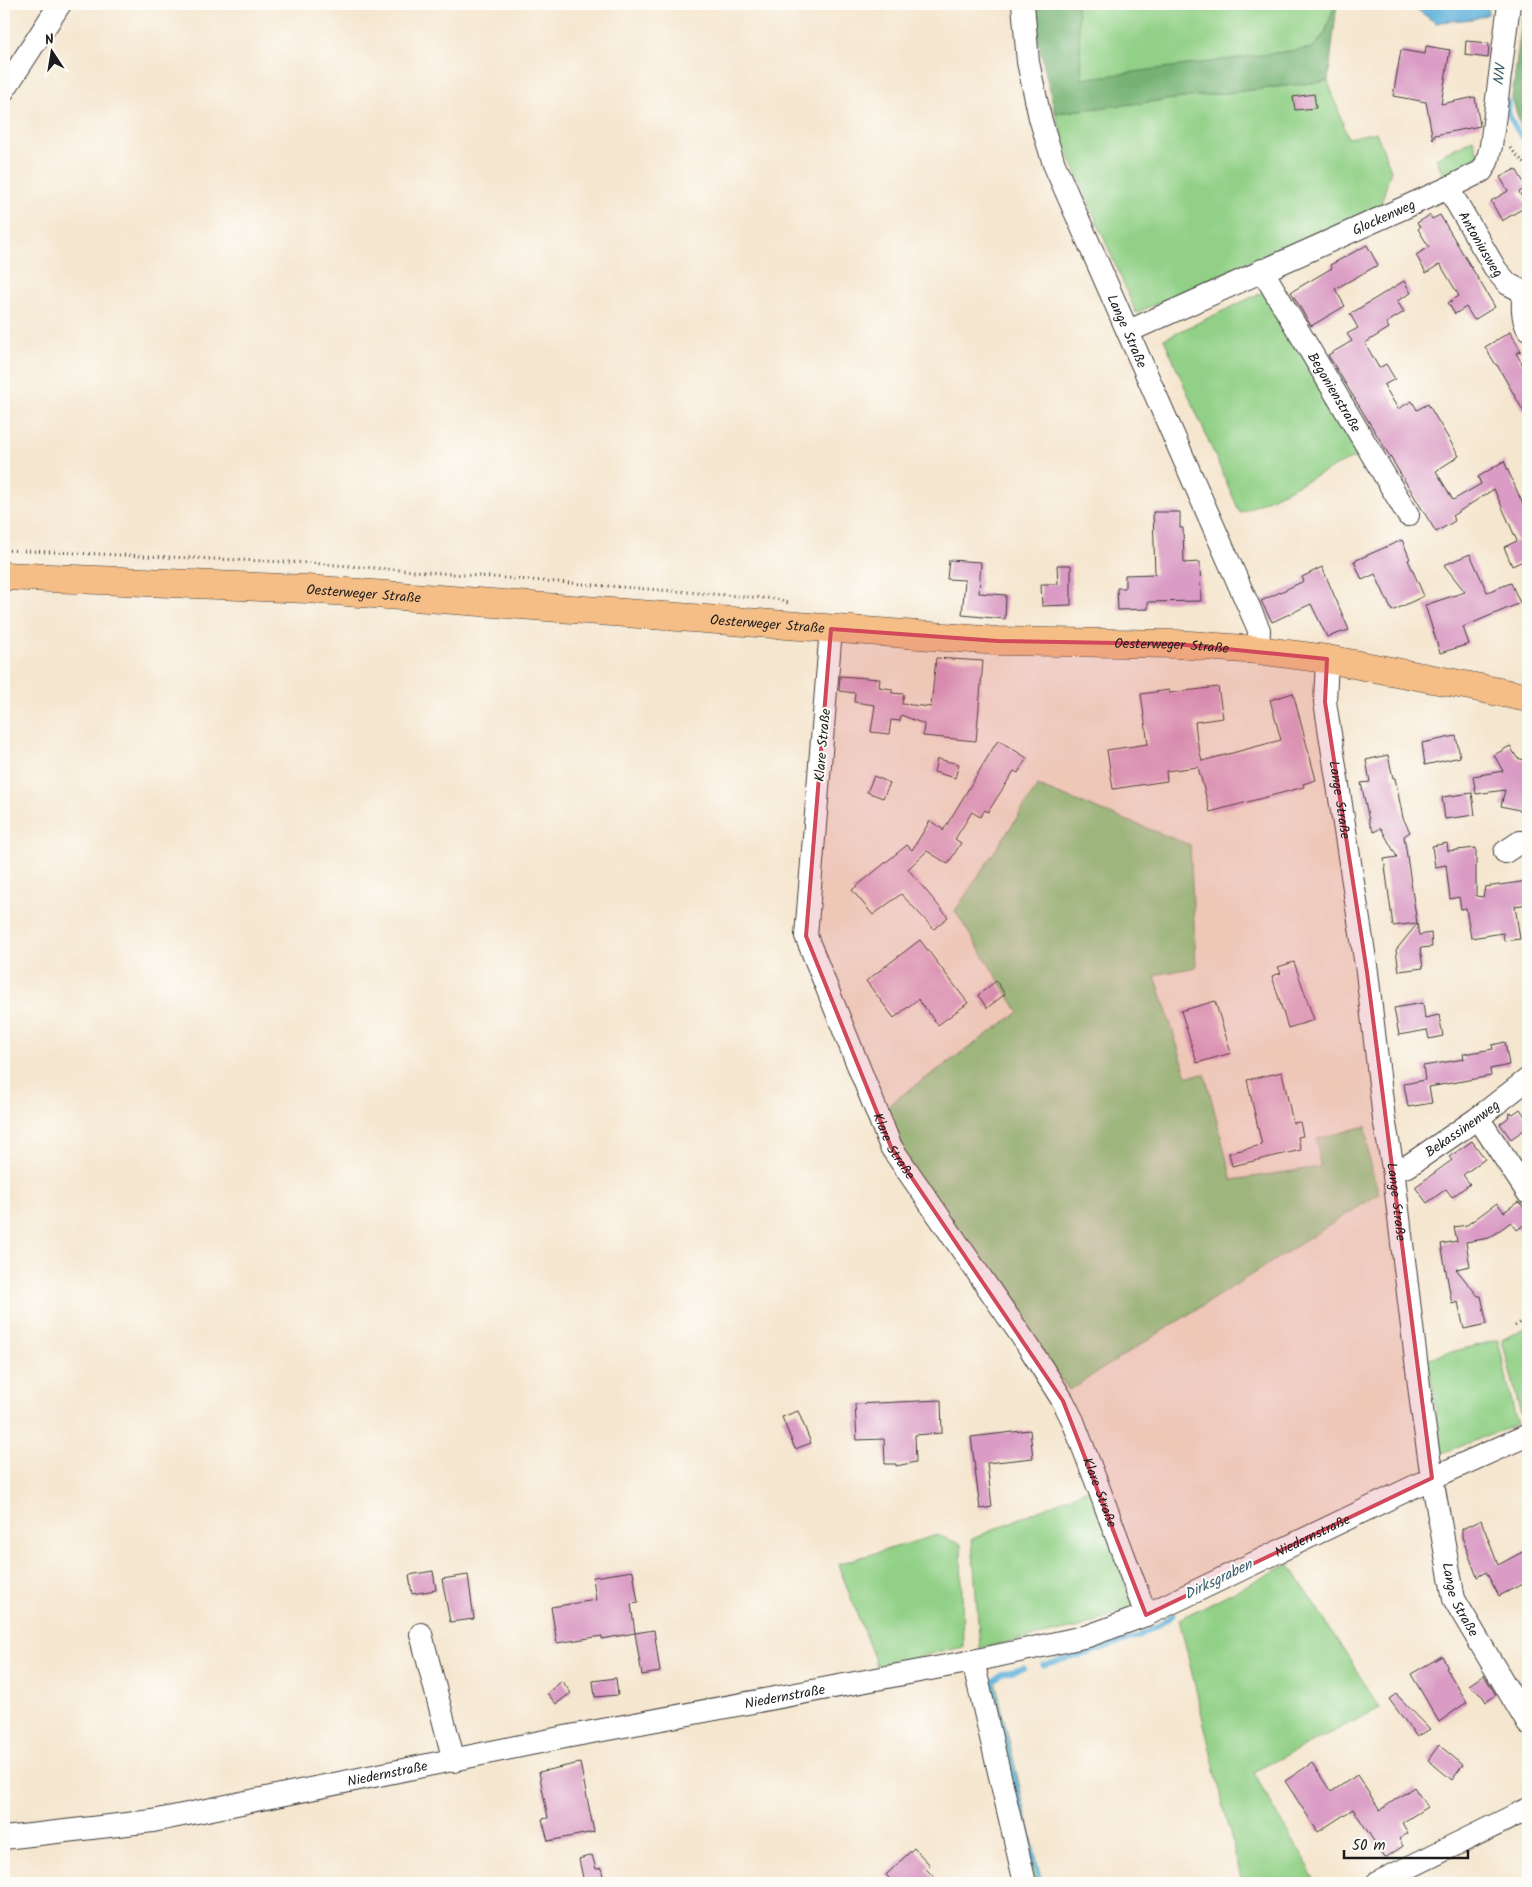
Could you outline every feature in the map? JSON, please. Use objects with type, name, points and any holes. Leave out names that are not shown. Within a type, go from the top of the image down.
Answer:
[{"type":"main road","name":"Oesterweger Straße","points":[[4,576],[317,590],[998,641],[1176,644],[1258,650],[1327,660],[1528,698]]},
{"type":"street","points":[[4,90],[60,4]]},
{"type":"street","name":"Lange Straße","points":[[1023,4],[1028,62],[1040,118],[1054,164],[1259,630],[1258,650]]},
{"type":"street","name":"Glockenweg","points":[[1129,331],[1448,188],[1482,170],[1487,162],[1491,146],[1509,4]]},
{"type":"street","name":"Antoniusweg","points":[[1448,188],[1496,270],[1508,284],[1526,292],[1522,303],[1528,329]]},
{"type":"street","name":"Begonienstraße","points":[[1262,270],[1408,515]]},
{"type":"street","name":"Klare Straße","points":[[831,629],[806,936],[890,1148],[1029,1347],[1063,1401],[1073,1421],[1146,1615]]},
{"type":"street","name":"Lange Straße","points":[[1327,660],[1325,702],[1366,972],[1384,1119],[1393,1168],[1421,1402],[1432,1478],[1454,1598],[1528,1724]]},
{"type":"street","points":[[1505,852],[1520,842],[1528,843]]},
{"type":"street","name":"Bekassinenweg","points":[[1393,1168],[1408,1166],[1478,1118],[1528,1079]]},
{"type":"street","points":[[1478,1118],[1528,1193]]},
{"type":"street","points":[[890,1148],[901,1183]]},
{"type":"street","name":"Niedernstraße","points":[[4,1838],[153,1820],[454,1761],[565,1737],[973,1661],[1088,1636],[1146,1615],[1432,1478],[1528,1435]]},
{"type":"street","points":[[421,1634],[454,1761]]},
{"type":"street","points":[[973,1661],[1025,1883]]},
{"type":"street","points":[[1377,1883],[1528,1809]]},
{"type":"path","points":[[4,550],[310,563],[777,598],[794,605]]},
{"type":"path","points":[[1516,1326],[1528,1318]]},
{"type":"highlighted area","points":[[831,629],[998,641],[1176,644],[1327,659],[1325,702],[1367,972],[1432,1478],[1146,1615],[1063,1401],[891,1147],[806,936]]},
{"type":"green space","points":[[1030,4],[1077,4],[1082,79],[1313,48],[1325,33],[1335,4],[1337,4],[1328,81],[1055,113]]},
{"type":"green space","points":[[1077,4],[1335,4],[1325,33],[1313,48],[1082,80]]},
{"type":"green space","points":[[1524,4],[1528,4],[1528,138],[1523,133],[1512,98]]},
{"type":"green space","points":[[1328,81],[1348,138],[1376,132],[1391,170],[1380,207],[1285,245],[1136,313],[1070,159],[1055,113]]},
{"type":"green space","points":[[1473,139],[1477,152],[1485,150],[1480,160],[1446,183],[1436,158]]},
{"type":"green space","points":[[1265,291],[1363,453],[1240,513],[1164,339]]},
{"type":"green space","points":[[1038,786],[1190,845],[1196,967],[1155,975],[1187,1076],[1205,1074],[1232,1180],[1320,1167],[1317,1139],[1366,1126],[1369,1161],[1379,1194],[1069,1390],[980,1270],[895,1144],[881,1110],[1019,1012],[955,911]]},
{"type":"green space","points":[[1528,1326],[1528,1413],[1521,1415],[1502,1340]]},
{"type":"green space","points":[[1498,1340],[1517,1425],[1442,1453],[1428,1358]]},
{"type":"green space","points":[[1090,1488],[1133,1607],[1080,1627],[980,1648],[972,1539]]},
{"type":"green space","points":[[937,1535],[961,1544],[963,1647],[877,1666],[838,1564]]},
{"type":"green space","points":[[1289,1564],[1380,1708],[1253,1772],[1318,1883],[1242,1883],[1179,1619]]},
{"type":"green space","points":[[995,1680],[1042,1883],[1034,1883],[989,1698]]},
{"type":"water","points":[[1405,4],[1489,4],[1488,14],[1482,17],[1436,23],[1412,6]]},
{"type":"building","points":[[1466,41],[1489,43],[1488,58],[1465,55]]},
{"type":"building","points":[[1426,46],[1450,50],[1441,104],[1475,97],[1480,126],[1435,135],[1433,140],[1426,102],[1393,96],[1401,50],[1425,54]]},
{"type":"building","points":[[1314,94],[1316,108],[1295,110],[1293,97]]},
{"type":"building","points":[[1516,169],[1527,188],[1519,192],[1527,206],[1502,221],[1491,201],[1508,191],[1500,177]]},
{"type":"building","points":[[1430,215],[1432,219],[1440,215],[1495,307],[1474,320],[1466,307],[1455,314],[1448,303],[1459,296],[1440,264],[1426,273],[1416,255],[1429,247],[1418,229],[1420,227],[1417,223]]},
{"type":"building","points":[[1367,245],[1378,265],[1335,289],[1345,306],[1311,326],[1291,292],[1332,268],[1330,265]]},
{"type":"building","points":[[1404,281],[1411,293],[1397,301],[1404,312],[1386,323],[1389,328],[1365,343],[1379,368],[1386,364],[1395,379],[1384,385],[1398,409],[1412,401],[1417,410],[1428,404],[1459,456],[1436,471],[1453,500],[1481,484],[1478,477],[1504,461],[1528,516],[1528,567],[1525,560],[1512,566],[1504,547],[1517,541],[1494,489],[1452,516],[1455,521],[1436,532],[1328,355],[1352,341],[1347,334],[1358,328],[1350,314]]},
{"type":"building","points":[[1510,332],[1521,351],[1516,353],[1528,374],[1528,419],[1485,347]]},
{"type":"building","points":[[1153,512],[1180,512],[1180,528],[1183,528],[1184,563],[1200,562],[1201,601],[1148,602],[1148,609],[1118,610],[1117,588],[1125,588],[1125,575],[1155,574]]},
{"type":"building","points":[[1402,540],[1410,559],[1408,560],[1424,596],[1392,611],[1375,574],[1362,580],[1354,561]]},
{"type":"building","points":[[1470,554],[1487,592],[1511,583],[1520,603],[1463,627],[1469,644],[1440,653],[1425,605],[1465,592],[1444,565]]},
{"type":"building","points":[[949,560],[981,562],[979,593],[1006,595],[1005,619],[962,615],[965,580],[947,579]]},
{"type":"building","points":[[1057,565],[1071,565],[1071,605],[1042,606],[1041,584],[1058,584]]},
{"type":"building","points":[[1322,567],[1349,630],[1327,637],[1311,604],[1272,622],[1261,601],[1304,581],[1302,577]]},
{"type":"building","points":[[936,658],[983,661],[976,741],[923,736],[924,724],[901,715],[900,721],[891,720],[889,734],[871,732],[875,705],[854,702],[855,693],[839,691],[840,676],[880,679],[879,687],[892,689],[892,693],[904,694],[902,704],[931,707]]},
{"type":"building","points":[[1218,687],[1223,718],[1195,722],[1202,761],[1281,740],[1270,700],[1293,693],[1316,780],[1303,784],[1304,787],[1210,812],[1198,767],[1166,771],[1167,781],[1113,789],[1107,750],[1148,744],[1141,694],[1169,690],[1169,693]]},
{"type":"building","points":[[1456,736],[1460,757],[1425,765],[1422,743]]},
{"type":"building","points":[[998,740],[1027,758],[1018,773],[1014,771],[988,812],[985,810],[980,817],[972,812],[955,839],[961,843],[948,864],[927,851],[908,869],[948,917],[934,929],[901,894],[873,915],[852,890],[907,845],[912,850],[930,821],[943,829],[943,831]]},
{"type":"building","points":[[1510,746],[1517,758],[1528,761],[1528,812],[1501,806],[1505,790],[1476,794],[1473,776],[1503,771],[1494,755]]},
{"type":"building","points":[[1388,755],[1403,818],[1410,832],[1404,836],[1417,923],[1393,926],[1384,859],[1397,857],[1381,828],[1374,832],[1370,825],[1361,783],[1370,782],[1366,760]]},
{"type":"building","points":[[937,759],[959,764],[955,778],[934,772]]},
{"type":"building","points":[[874,776],[890,783],[883,798],[867,792]]},
{"type":"building","points":[[1472,793],[1475,815],[1445,819],[1442,797]]},
{"type":"building","points":[[1447,843],[1448,851],[1476,848],[1476,896],[1483,897],[1485,887],[1528,881],[1528,904],[1515,906],[1520,939],[1504,941],[1503,933],[1471,938],[1466,908],[1461,909],[1459,897],[1450,899],[1446,865],[1435,867],[1432,846]]},
{"type":"building","points":[[1417,924],[1419,935],[1431,933],[1432,947],[1420,948],[1423,968],[1399,971],[1396,950]]},
{"type":"building","points":[[920,940],[968,1003],[938,1025],[918,999],[894,1018],[866,981]]},
{"type":"building","points":[[1294,962],[1314,1020],[1288,1028],[1272,976],[1281,973],[1278,967]]},
{"type":"building","points":[[996,981],[1005,994],[987,1008],[978,995]]},
{"type":"building","points":[[1215,1001],[1231,1053],[1197,1063],[1181,1011]]},
{"type":"building","points":[[1423,1003],[1425,1018],[1439,1015],[1443,1036],[1429,1039],[1427,1030],[1399,1035],[1394,1008]]},
{"type":"building","points":[[1505,1042],[1509,1065],[1490,1069],[1491,1076],[1429,1087],[1432,1103],[1408,1107],[1404,1084],[1425,1080],[1423,1066],[1464,1059],[1463,1054],[1493,1049],[1492,1045]]},
{"type":"building","points":[[1282,1072],[1293,1123],[1300,1122],[1303,1136],[1298,1137],[1301,1150],[1232,1166],[1229,1153],[1262,1145],[1247,1080]]},
{"type":"building","points":[[1520,1109],[1528,1121],[1528,1127],[1511,1139],[1500,1124],[1508,1118],[1509,1113],[1513,1114]]},
{"type":"building","points":[[1472,1141],[1485,1159],[1463,1175],[1470,1184],[1452,1197],[1446,1189],[1427,1203],[1415,1187],[1452,1160],[1449,1157]]},
{"type":"building","points":[[1518,1202],[1522,1205],[1528,1216],[1528,1222],[1517,1230],[1511,1222],[1489,1238],[1466,1242],[1470,1266],[1456,1269],[1478,1296],[1481,1296],[1487,1324],[1464,1329],[1458,1302],[1452,1304],[1441,1244],[1457,1241],[1454,1227],[1467,1225],[1497,1203],[1504,1212]]},
{"type":"building","points":[[941,1400],[942,1433],[915,1435],[916,1462],[896,1466],[896,1464],[885,1464],[884,1439],[857,1440],[855,1404]]},
{"type":"building","points":[[798,1411],[811,1443],[795,1449],[782,1417]]},
{"type":"building","points":[[1030,1430],[1033,1458],[987,1463],[992,1507],[980,1509],[971,1437]]},
{"type":"building","points":[[1481,1520],[1498,1565],[1528,1549],[1528,1581],[1499,1596],[1486,1572],[1477,1577],[1462,1537],[1462,1529]]},
{"type":"building","points":[[433,1571],[436,1590],[412,1594],[409,1575]]},
{"type":"building","points":[[633,1571],[638,1603],[631,1604],[635,1633],[602,1639],[602,1636],[557,1643],[551,1607],[596,1600],[593,1577]]},
{"type":"building","points":[[468,1575],[474,1619],[450,1622],[442,1579]]},
{"type":"building","points":[[654,1630],[660,1672],[642,1675],[635,1633]]},
{"type":"building","points":[[1442,1656],[1448,1667],[1446,1668],[1467,1702],[1439,1722],[1411,1674]]},
{"type":"building","points":[[1484,1675],[1496,1695],[1486,1702],[1469,1685]]},
{"type":"building","points":[[616,1678],[618,1695],[595,1697],[593,1681]]},
{"type":"building","points":[[562,1681],[571,1693],[556,1704],[547,1693]]},
{"type":"building","points":[[1396,1694],[1430,1729],[1417,1737],[1389,1699]]},
{"type":"building","points":[[1439,1745],[1463,1765],[1452,1780],[1428,1760]]},
{"type":"building","points":[[580,1763],[594,1832],[548,1841],[542,1819],[548,1818],[539,1772]]},
{"type":"building","points":[[1312,1763],[1331,1792],[1357,1775],[1380,1810],[1414,1787],[1427,1807],[1402,1823],[1408,1833],[1399,1839],[1403,1846],[1385,1858],[1353,1809],[1318,1832],[1285,1781]]},
{"type":"building","points":[[914,1848],[930,1865],[926,1869],[940,1883],[894,1883],[886,1875]]},
{"type":"building","points":[[592,1855],[596,1869],[601,1868],[605,1883],[584,1883],[579,1859]]},
{"type":"waterway","name":"NN","points":[[1508,101],[1511,119],[1528,144]]},
{"type":"waterway","name":"Dirksgraben","points":[[1043,1665],[1093,1652],[1139,1636],[1173,1615]]},
{"type":"waterway","name":"Dirksgraben","points":[[1024,1668],[1001,1674],[993,1682],[993,1687],[1040,1883]]}]
